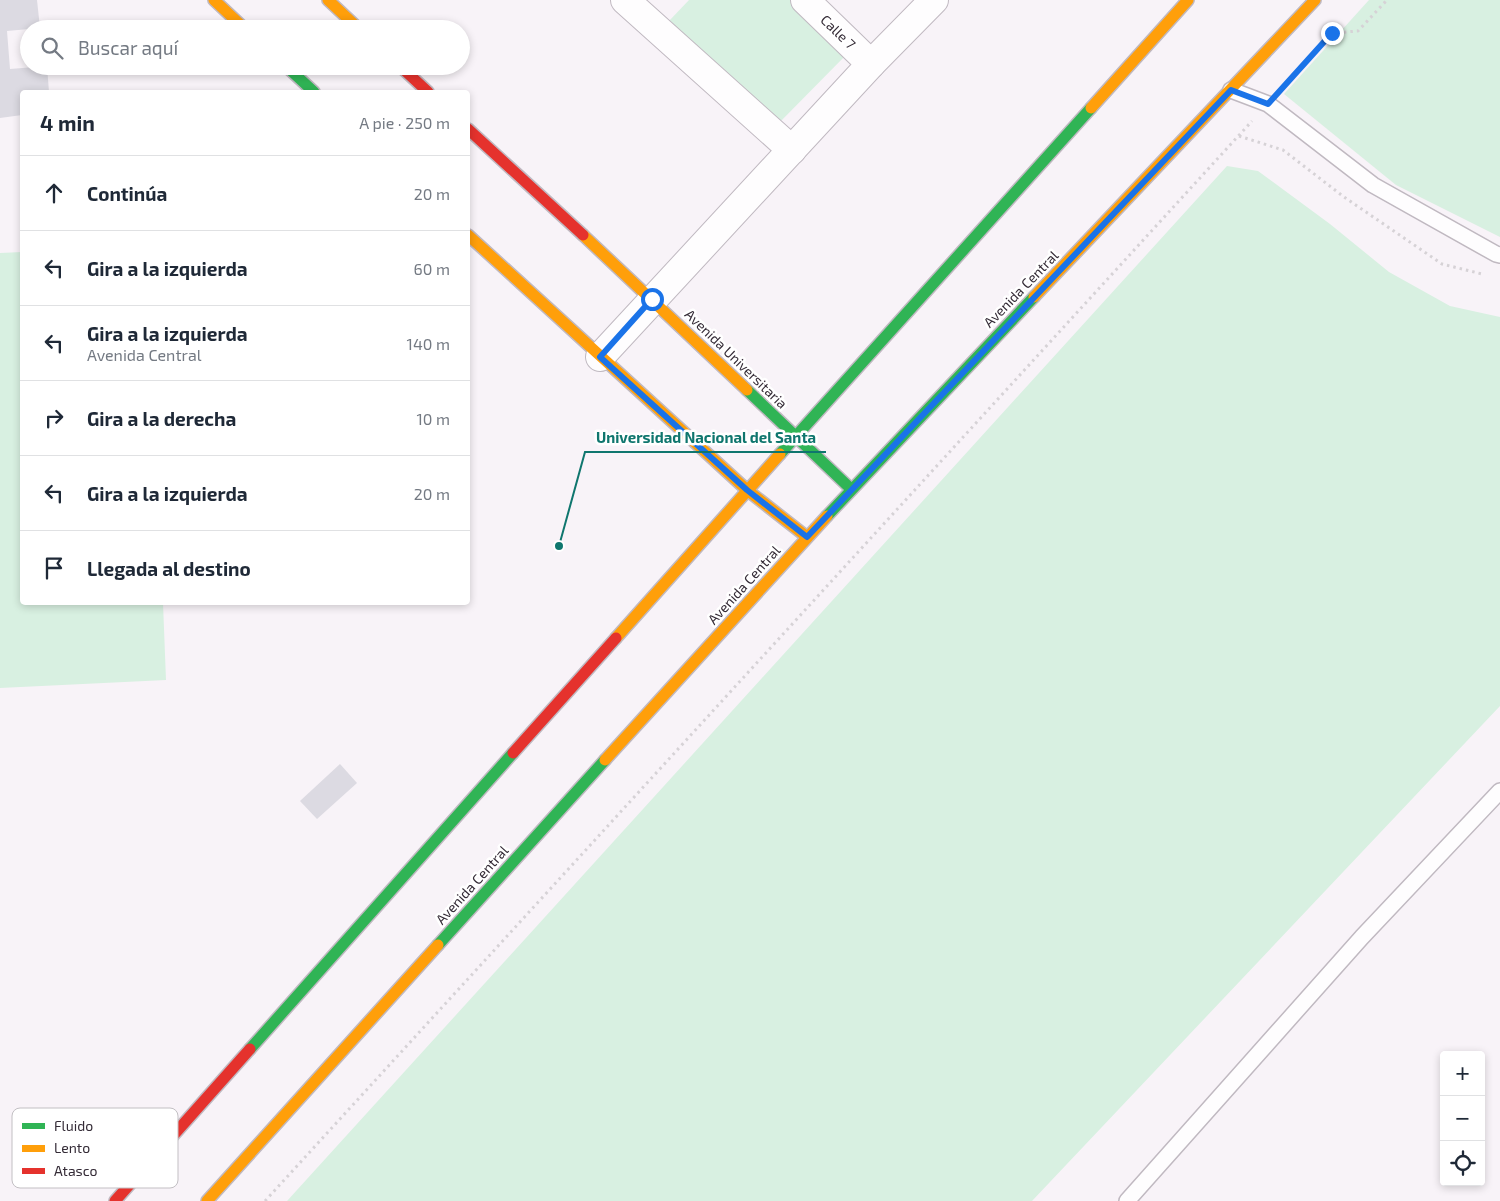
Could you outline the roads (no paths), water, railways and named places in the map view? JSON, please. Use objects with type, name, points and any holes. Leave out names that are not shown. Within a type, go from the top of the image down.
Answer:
[{"type":"main road","points":[[214,0],[235,20]]},
{"type":"main road","points":[[328,0],[350,20]]},
{"type":"main road","points":[[178,1130],[747,490],[1188,0]]},
{"type":"main road","name":"Avenida Central","points":[[207,1201],[807,537],[1315,0]]},
{"type":"main road","points":[[296,75],[312,90]]},
{"type":"main road","points":[[410,75],[426,90]]},
{"type":"main road","name":"Avenida Universitaria","points":[[470,131],[652,299],[852,490]]},
{"type":"main road","points":[[470,237],[747,490],[807,537]]},
{"type":"main road","points":[[115,1201],[127,1188]]},
{"type":"street","name":"Calle 7","points":[[805,0],[871,64]]},
{"type":"street","points":[[600,357],[871,64],[934,0]]},
{"type":"street","points":[[641,5],[792,150]]},
{"type":"lane","points":[[1231,90],[1268,104],[1373,184],[1500,255]]},
{"type":"lane","points":[[1127,1201],[1362,937],[1500,791]]},
{"type":"place","name":"Universidad Nacional del Santa","points":[[559,546]]}]
